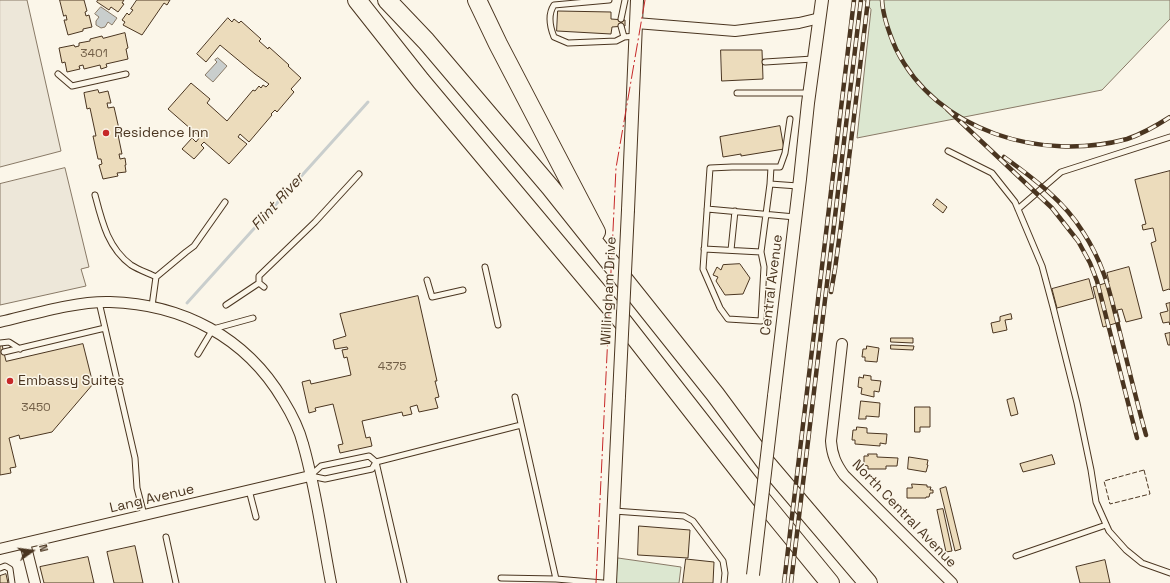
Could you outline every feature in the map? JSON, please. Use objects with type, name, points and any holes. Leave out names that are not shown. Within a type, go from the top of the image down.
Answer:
[{"type":"highway","points":[[344,0],[421,81]]},
{"type":"highway","points":[[357,0],[421,81],[623,322],[830,583]]},
{"type":"highway","points":[[387,0],[431,47],[550,187],[715,394],[766,463],[868,583]]},
{"type":"highway","points":[[476,0],[613,266]]},
{"type":"street","name":"Willingham Drive","points":[[610,583],[628,210],[630,36],[636,23],[637,0]]},
{"type":"street","name":"Central Avenue","points":[[752,579],[800,186],[809,93],[822,0]]},
{"type":"street","points":[[636,23],[736,31],[820,18]]},
{"type":"street","points":[[0,322],[74,305],[99,302],[136,304],[152,306],[177,313],[213,329],[232,342],[256,363],[276,387],[297,428],[303,443],[331,583]]},
{"type":"street","name":"North Central Avenue","points":[[842,344],[831,441],[832,453],[836,464],[844,475],[952,583]]},
{"type":"street","name":"Lang Avenue","points":[[0,549],[310,476]]},
{"type":"street","points":[[26,543],[35,583]]},
{"type":"lane","points":[[609,0],[554,5],[550,10],[550,29],[554,37],[568,43],[616,41],[630,36],[621,26]]},
{"type":"lane","points":[[621,19],[625,0]]},
{"type":"lane","points":[[765,62],[814,59]]},
{"type":"lane","points":[[58,74],[72,86],[126,74]]},
{"type":"lane","points":[[737,93],[809,93]]},
{"type":"lane","points":[[771,167],[761,252],[764,267],[761,321],[728,319],[720,308],[702,269],[710,168],[771,167],[780,167],[785,153],[790,120]]},
{"type":"lane","points":[[1018,209],[1061,172],[1170,137]]},
{"type":"lane","points":[[948,151],[992,173],[1015,202],[1042,266],[1077,403],[1096,502],[1108,531],[1126,550],[1142,563],[1170,573]]},
{"type":"lane","points":[[264,288],[259,283],[259,276],[315,222],[359,174]]},
{"type":"lane","points":[[770,184],[800,186]]},
{"type":"lane","points":[[95,195],[103,223],[116,250],[132,265],[156,277]]},
{"type":"lane","points":[[152,306],[156,277],[194,246],[225,202]]},
{"type":"lane","points":[[706,209],[796,217]]},
{"type":"lane","points":[[731,250],[735,211]]},
{"type":"lane","points":[[704,249],[761,252]]},
{"type":"lane","points":[[485,267],[498,325]]},
{"type":"lane","points":[[427,280],[432,297],[463,290]]},
{"type":"lane","points":[[226,305],[259,283]]},
{"type":"lane","points":[[99,302],[135,458],[137,488],[144,515]]},
{"type":"lane","points":[[198,354],[213,329],[253,318]]},
{"type":"lane","points":[[4,352],[105,328]]},
{"type":"lane","points":[[0,344],[9,342],[20,349]]},
{"type":"lane","points":[[514,397],[556,579]]},
{"type":"lane","points":[[310,476],[324,479],[372,469],[376,462],[521,426]]},
{"type":"lane","points":[[310,476],[321,466],[369,456],[376,462],[404,583]]},
{"type":"lane","points":[[249,490],[256,517]]},
{"type":"lane","points":[[613,511],[684,516],[693,521],[723,561],[725,573],[724,583]]},
{"type":"lane","points":[[1016,556],[1106,525]]},
{"type":"lane","points":[[166,537],[176,583]]},
{"type":"lane","points":[[0,568],[5,566],[10,568],[12,583]]},
{"type":"lane","points":[[501,578],[556,579],[602,583]]},
{"type":"green space","points":[[865,0],[1170,0],[1170,19],[1102,90],[857,138],[871,10]]},
{"type":"green space","points":[[618,558],[681,567],[679,583],[616,583]]},
{"type":"shaded area","points":[[0,0],[27,0],[61,151],[0,167]]},
{"type":"shaded area","points":[[101,7],[117,18],[112,25],[108,22],[105,27],[101,28],[96,25],[96,21],[99,17],[95,14]]},
{"type":"shaded area","points":[[218,58],[227,66],[213,82],[205,75],[217,62],[215,60]]},
{"type":"shaded area","points":[[65,168],[89,267],[81,269],[86,286],[0,305],[0,184]]},
{"type":"building","points":[[60,0],[84,0],[87,11],[85,12],[86,16],[89,15],[92,27],[68,35],[64,20],[67,20],[66,15],[64,16]]},
{"type":"building","points":[[98,0],[124,0],[122,3],[124,4],[118,12],[111,7],[109,10],[97,2]]},
{"type":"building","points":[[137,0],[170,0],[167,5],[164,3],[142,35],[123,25],[125,22],[122,20],[127,13],[129,15],[133,10],[131,9]]},
{"type":"building","points":[[558,11],[611,12],[611,19],[625,20],[625,26],[612,27],[611,34],[557,31]]},
{"type":"building","points":[[228,18],[232,22],[234,19],[239,23],[241,21],[261,39],[259,41],[268,49],[269,47],[301,78],[291,89],[294,92],[277,112],[275,110],[271,114],[272,115],[249,142],[240,134],[238,137],[247,144],[229,164],[204,142],[201,145],[204,148],[194,159],[182,149],[192,138],[196,142],[200,137],[168,109],[191,83],[210,99],[207,103],[227,121],[253,90],[255,91],[259,86],[261,88],[263,85],[266,87],[269,84],[220,45],[206,62],[197,54]]},
{"type":"building","points":[[125,33],[128,48],[126,49],[128,59],[106,64],[107,67],[101,69],[100,65],[84,69],[83,65],[79,66],[80,69],[67,72],[65,62],[62,63],[59,48],[74,45],[75,47],[79,46],[79,43],[90,41],[90,39],[102,36],[103,38]]},
{"type":"building","points":[[721,50],[762,50],[763,79],[722,81]]},
{"type":"building","name":"Residence Inn","points":[[98,90],[99,93],[108,91],[111,103],[107,103],[108,108],[114,107],[119,129],[117,130],[122,154],[119,154],[120,159],[125,158],[126,165],[126,172],[117,173],[118,176],[103,179],[99,165],[102,164],[101,159],[98,159],[93,136],[96,136],[90,108],[87,109],[84,93]]},
{"type":"building","points":[[780,126],[784,149],[741,156],[741,154],[723,157],[720,137]]},
{"type":"building","points":[[1170,171],[1170,290],[1163,291],[1151,243],[1156,241],[1153,228],[1143,230],[1142,225],[1146,224],[1135,180]]},
{"type":"building","points":[[937,199],[947,207],[943,213],[933,205]]},
{"type":"building","points":[[740,264],[750,278],[743,294],[725,295],[716,281],[718,277],[713,275],[717,267],[721,270],[723,265]]},
{"type":"building","points":[[1129,267],[1142,318],[1126,322],[1122,309],[1117,310],[1120,322],[1103,327],[1093,287],[1109,282],[1107,273]]},
{"type":"building","points":[[1089,279],[1094,298],[1057,308],[1052,289]]},
{"type":"building","points":[[418,296],[437,381],[435,381],[439,397],[435,398],[438,408],[419,412],[417,405],[410,407],[412,414],[403,416],[402,412],[362,421],[366,438],[370,437],[372,446],[340,453],[338,445],[343,444],[333,404],[315,408],[316,411],[309,413],[302,382],[310,380],[311,384],[351,375],[347,357],[344,358],[342,350],[348,349],[347,347],[335,349],[333,340],[346,336],[340,314]]},
{"type":"building","points":[[1170,303],[1170,325],[1169,322],[1163,323],[1160,313],[1168,311],[1166,304]]},
{"type":"building","points":[[1011,314],[1012,319],[1005,320],[1007,330],[993,333],[991,323],[1000,321],[1000,317]]},
{"type":"building","points":[[1170,333],[1170,345],[1168,345],[1165,334]]},
{"type":"building","points":[[891,338],[913,338],[913,343],[891,342]]},
{"type":"building","points":[[83,344],[93,384],[52,432],[20,439],[19,435],[9,438],[16,467],[10,468],[11,473],[0,475],[0,345],[2,345],[6,361]]},
{"type":"building","points":[[891,345],[914,346],[913,350],[891,349]]},
{"type":"building","points":[[867,346],[879,348],[877,362],[865,361],[865,357],[862,357],[863,349],[866,349]]},
{"type":"building","points":[[864,375],[871,376],[871,380],[881,381],[879,392],[874,391],[874,397],[861,394],[862,388],[858,387],[859,377],[863,378]]},
{"type":"building","points":[[1014,398],[1018,414],[1011,416],[1007,400]]},
{"type":"building","points":[[861,401],[880,403],[879,417],[866,416],[866,419],[859,419]]},
{"type":"building","points":[[915,407],[930,407],[930,427],[920,427],[920,432],[915,432]]},
{"type":"building","points":[[857,427],[867,428],[867,433],[887,434],[886,444],[880,443],[880,446],[855,444],[855,440],[852,440],[853,430],[856,430]]},
{"type":"building","points":[[868,454],[877,454],[877,457],[898,458],[897,466],[886,466],[886,469],[868,469],[868,466],[864,465],[864,456],[868,456]]},
{"type":"building","points":[[1052,455],[1055,464],[1023,472],[1020,464]]},
{"type":"building","points":[[909,457],[928,460],[926,472],[908,469]]},
{"type":"building","points":[[912,484],[927,485],[927,487],[931,487],[930,490],[933,490],[933,493],[930,493],[929,497],[926,498],[907,498],[907,488],[912,488]]},
{"type":"building","points":[[946,487],[961,549],[955,551],[940,489]]},
{"type":"building","points":[[943,509],[952,551],[946,552],[937,510]]},
{"type":"building","points":[[639,526],[690,530],[688,558],[638,555]]},
{"type":"building","points":[[135,546],[143,583],[114,583],[107,552]]},
{"type":"building","points":[[88,557],[94,583],[44,583],[40,567]]},
{"type":"building","points":[[686,559],[714,562],[713,583],[683,583]]},
{"type":"building","points":[[1105,560],[1110,583],[1080,583],[1076,567]]},
{"type":"building","points":[[6,574],[8,583],[0,583],[0,576]]},
{"type":"waterway","name":"Flint River","points":[[187,303],[368,102]]},
{"type":"railway","points":[[784,583],[854,0]]},
{"type":"railway","points":[[791,583],[861,0]]},
{"type":"railway","points":[[831,292],[841,225],[868,0]]},
{"type":"railway","points":[[882,0],[885,19],[893,43],[914,78],[937,101],[965,120],[995,134],[1027,143],[1061,146],[1094,145],[1133,137],[1149,130],[1170,117]]},
{"type":"railway","points":[[947,109],[1052,208],[1078,241],[1090,263],[1097,281],[1137,438]]},
{"type":"railway","points":[[1004,157],[1037,182],[1067,210],[1091,245],[1111,296],[1146,435]]},
{"type":"fence","points":[[1144,470],[1150,494],[1110,504],[1104,481],[1144,470]]},
{"type":"power","points":[[596,583],[616,168],[645,0]]},
{"type":"place","name":"Residence Inn","points":[[106,133]]},
{"type":"place","name":"Embassy Suites","points":[[10,381]]}]
